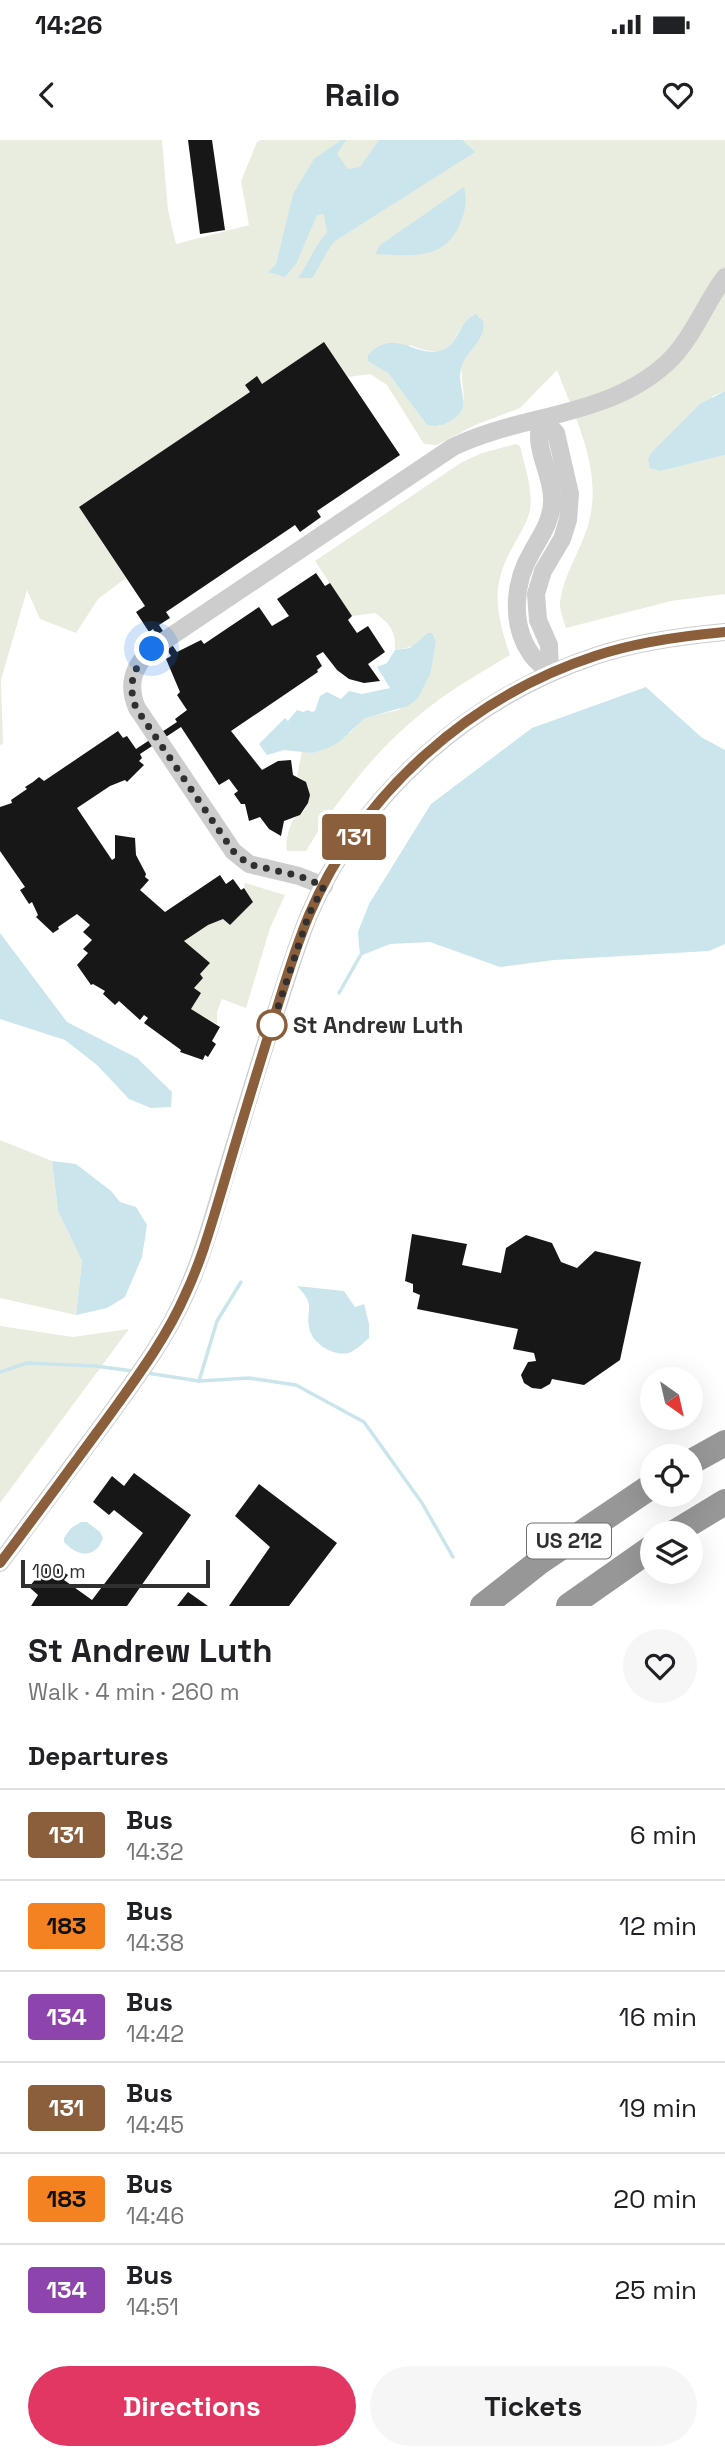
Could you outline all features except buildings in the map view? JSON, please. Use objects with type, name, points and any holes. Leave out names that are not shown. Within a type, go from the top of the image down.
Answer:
[{"type":"highway","points":[[703,1455],[725,1443]]},
{"type":"highway","name":"US 212","points":[[484,1604],[549,1555],[640,1494]]},
{"type":"highway","points":[[694,1521],[725,1502]]},
{"type":"highway","name":"US 212","points":[[569,1606],[640,1556]]},
{"type":"highway","points":[[576,1606],[595,1587]]},
{"type":"street","points":[[324,886],[299,876],[248,864],[233,851],[136,708],[131,687],[137,666],[152,649],[453,447],[496,430],[543,419],[627,392],[659,370],[686,341],[725,276]]},
{"type":"street","points":[[543,419],[539,435],[552,489],[552,506],[547,525],[523,570],[517,593],[517,608],[523,635],[531,654],[550,673]]},
{"type":"street","points":[[0,1563],[134,1382],[176,1315],[198,1263],[309,914],[359,828],[390,790],[425,754],[505,696],[550,673],[596,655],[644,643],[725,632]]},
{"type":"shaded area","points":[[0,140],[162,140],[168,210],[176,244],[249,225],[241,181],[257,142],[261,140],[725,140],[725,391],[713,396],[661,471],[725,455],[725,594],[671,601],[566,628],[561,612],[562,590],[590,518],[593,488],[582,436],[557,370],[520,408],[475,425],[437,445],[424,444],[387,385],[370,374],[348,377],[324,342],[262,384],[256,377],[245,385],[250,392],[79,507],[126,578],[98,599],[76,633],[40,619],[27,590],[1,680],[3,744],[0,745]],"holes":[[[472,315],[480,317],[461,367],[464,399],[440,426],[427,425],[388,373],[380,367],[410,345],[425,350],[443,350]]]},
{"type":"shaded area","points":[[516,444],[520,446],[531,502],[527,520],[504,564],[498,589],[499,614],[510,655],[447,694],[410,723],[361,774],[306,851],[287,851],[287,836],[292,822],[304,811],[309,801],[309,791],[297,776],[302,751],[312,753],[351,732],[365,717],[399,710],[431,672],[436,642],[395,650],[393,633],[385,620],[375,613],[352,616],[315,561],[462,462],[482,453]]},
{"type":"shaded area","points":[[245,883],[285,895],[270,928],[246,1008],[222,999],[217,1012],[217,1024],[191,1009],[201,993],[194,988],[203,978],[200,974],[210,963],[184,941],[208,925],[223,919],[230,925],[253,902],[244,888]]},
{"type":"shaded area","points":[[0,1140],[52,1161],[58,1211],[82,1261],[76,1315],[0,1298]]},
{"type":"shaded area","points":[[0,1326],[73,1337],[129,1329],[0,1503]]},
{"type":"water","points":[[341,140],[346,140],[337,154],[348,169],[360,167],[379,140],[462,140],[475,152],[335,241],[312,278],[298,278],[327,232],[324,214],[317,215],[296,264],[285,277],[268,272],[276,265],[293,194],[314,159]]},
{"type":"water","points":[[464,187],[466,203],[462,219],[456,233],[438,249],[415,255],[375,254],[380,245]]},
{"type":"water","points":[[476,314],[483,321],[483,328],[479,340],[461,369],[461,411],[443,424],[427,425],[388,373],[368,361],[368,355],[387,343],[430,352],[439,351],[451,344],[466,321]]},
{"type":"water","points":[[725,391],[725,455],[661,471],[650,468],[648,459],[652,452],[700,404]]},
{"type":"water","points":[[428,633],[432,633],[436,642],[431,672],[418,698],[408,706],[365,718],[339,742],[312,753],[284,750],[267,755],[259,744],[285,718],[288,721],[297,710],[315,711],[320,696],[327,692],[341,699],[349,691],[362,694],[390,688],[377,667],[387,663],[395,650],[410,648]]},
{"type":"water","points":[[646,687],[701,737],[725,750],[725,944],[709,951],[554,960],[500,967],[430,942],[390,944],[360,956],[358,932],[369,904],[431,804],[532,728]]},
{"type":"water","points":[[0,933],[67,1022],[137,1058],[172,1092],[171,1107],[151,1108],[129,1099],[97,1065],[65,1040],[0,1019]]},
{"type":"water","points":[[52,1161],[76,1164],[111,1191],[120,1202],[136,1207],[147,1225],[142,1257],[125,1297],[107,1308],[76,1315],[82,1261],[58,1211]]},
{"type":"water","points":[[297,1286],[344,1291],[355,1307],[364,1304],[369,1338],[351,1352],[345,1353],[333,1352],[321,1346],[310,1331],[309,1304]]},
{"type":"water","points":[[81,1522],[87,1522],[100,1532],[103,1538],[96,1550],[86,1554],[75,1551],[64,1542],[71,1528]]},
{"type":"waterway","points":[[339,993],[360,956]]},
{"type":"waterway","points":[[199,1381],[217,1321],[241,1282]]},
{"type":"waterway","points":[[0,1372],[27,1363],[95,1366],[133,1371]]},
{"type":"waterway","points":[[147,1373],[199,1381],[249,1378],[296,1385],[364,1422],[422,1503],[453,1557]]},
{"type":"bus line","name":"131","points":[[0,1563],[134,1382],[164,1336],[187,1293],[309,914],[359,828],[390,790],[425,754],[464,723],[505,696],[550,673],[596,655],[644,643],[725,632]]},
{"type":"place","name":"St Andrew Luth","points":[[272,1025]]},
{"type":"route","points":[[152,649],[143,657],[133,676],[132,698],[136,708],[233,851],[248,864],[299,876],[324,886],[309,914],[272,1025]]}]
